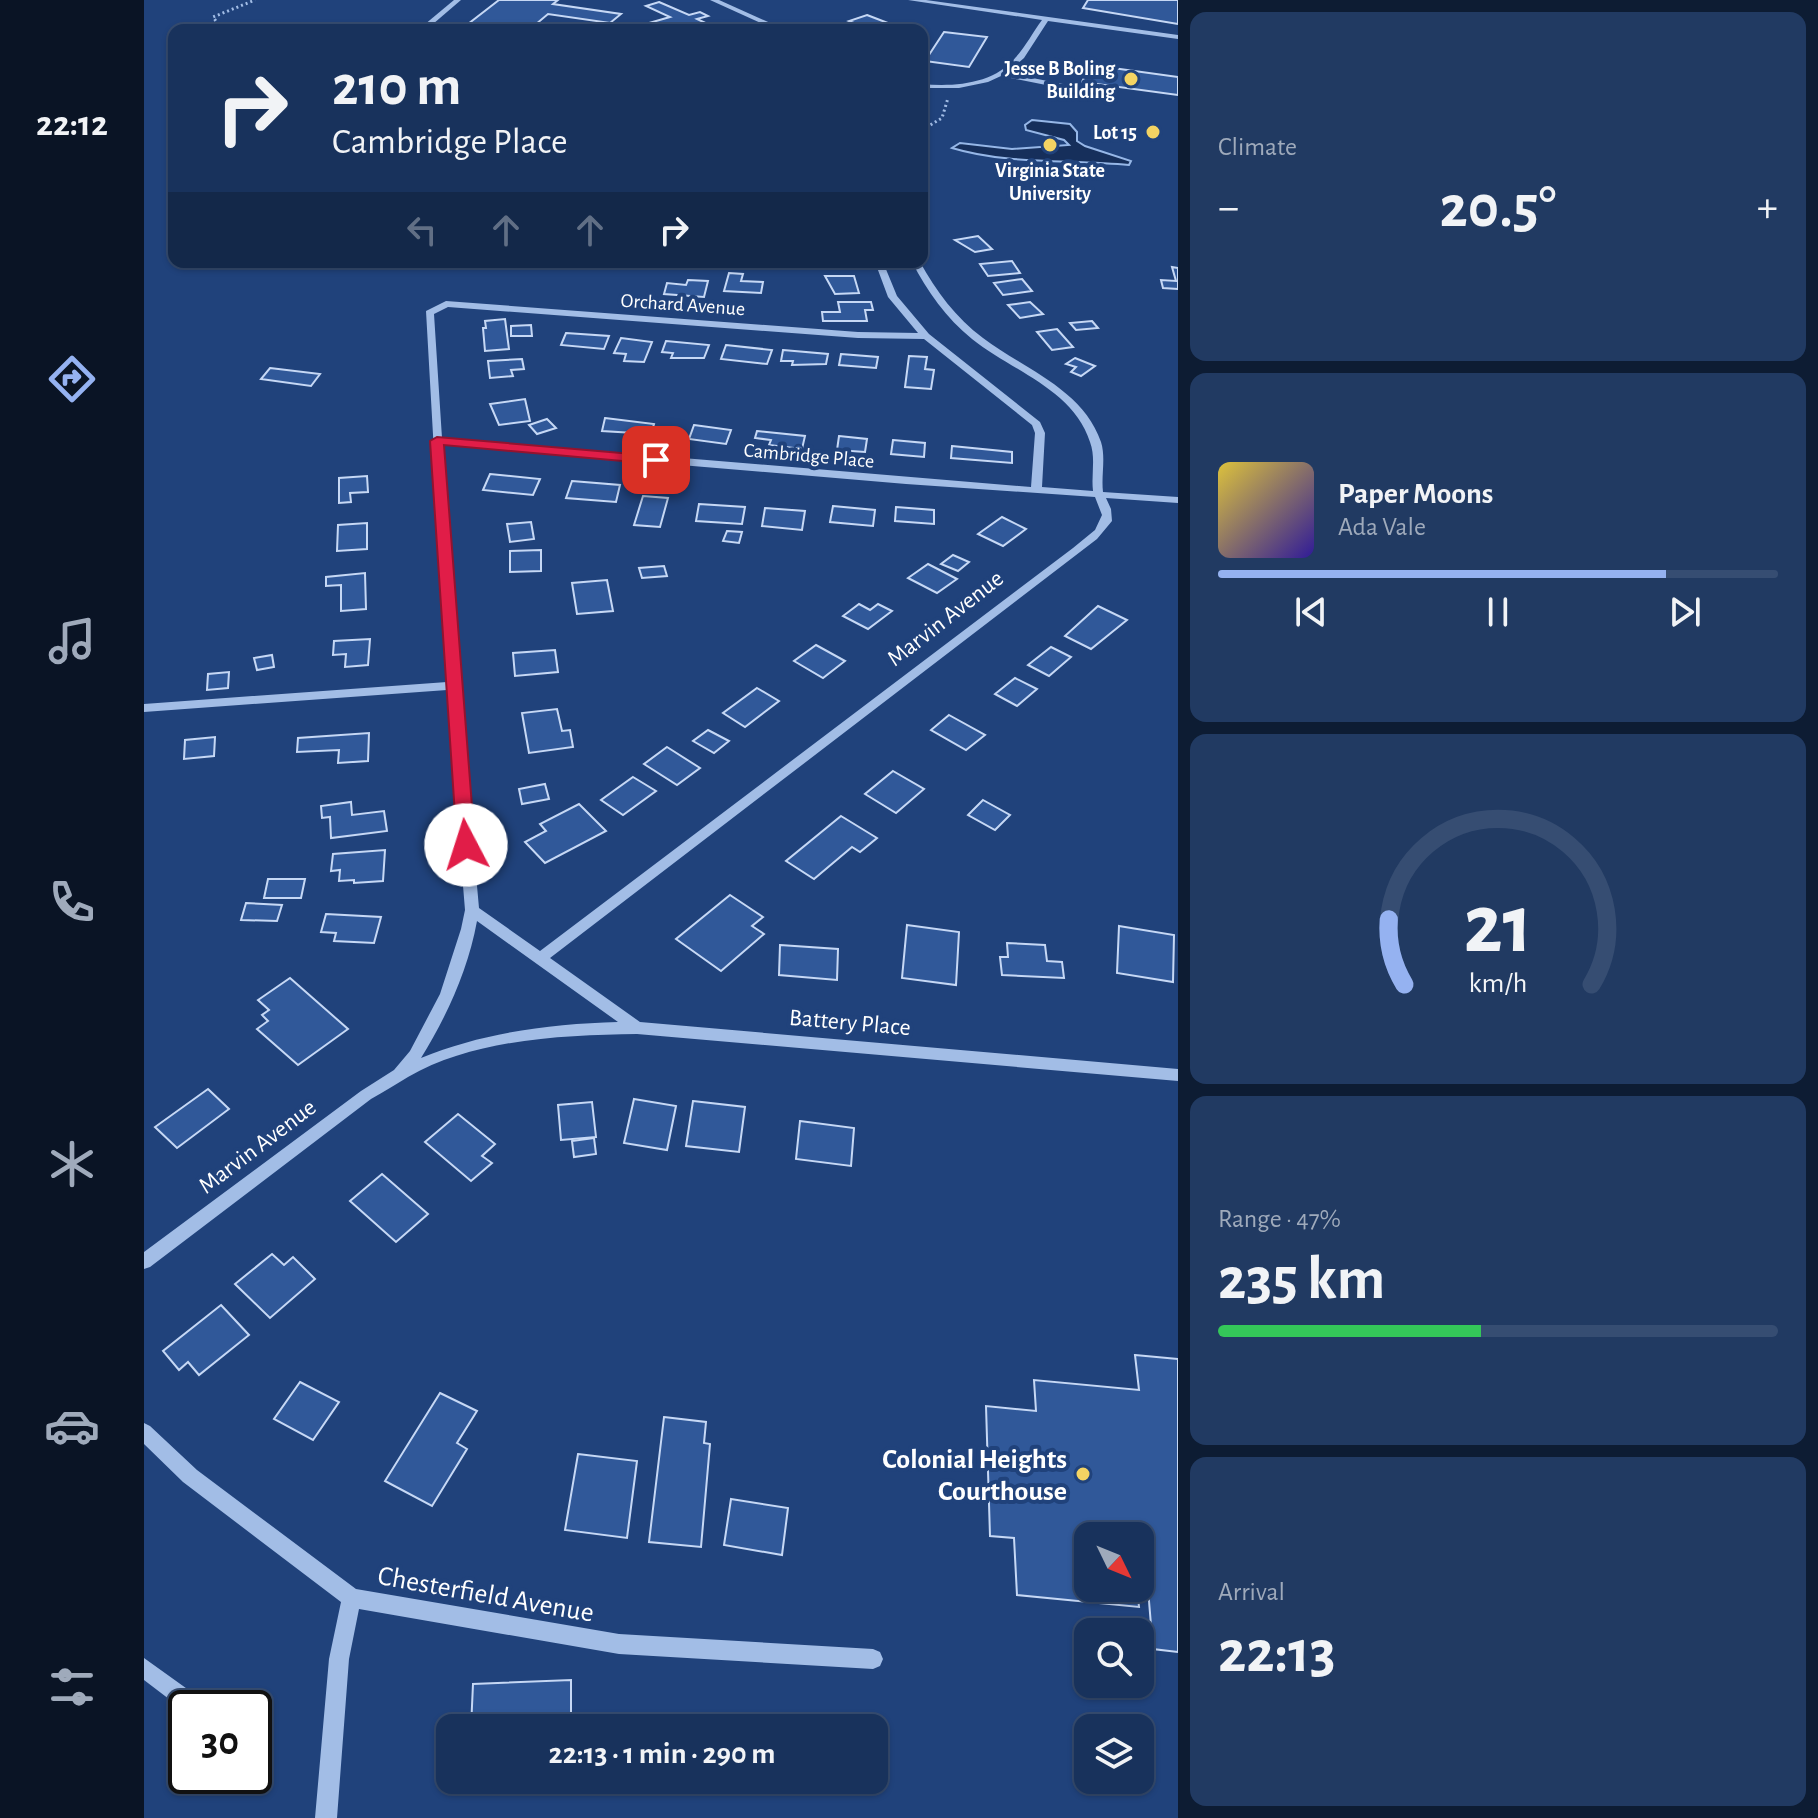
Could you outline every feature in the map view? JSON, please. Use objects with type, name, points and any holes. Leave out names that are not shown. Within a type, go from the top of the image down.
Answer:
[{"type":"street","points":[[429,24],[458,0]]},
{"type":"street","points":[[713,0],[768,24]]},
{"type":"street","points":[[911,0],[1178,37]]},
{"type":"street","points":[[928,87],[946,89],[1000,74],[1016,63],[1046,19]]},
{"type":"street","points":[[1000,74],[1068,87],[1081,93]]},
{"type":"street","points":[[881,268],[893,297],[926,336],[1036,424],[1040,433],[1036,490]]},
{"type":"street","name":"Marvin Avenue","points":[[539,959],[1093,536],[1108,519],[1108,511],[1098,494],[1096,442],[1080,413],[970,332],[930,286],[920,268]]},
{"type":"street","name":"Orchard Avenue","points":[[438,306],[858,335],[926,336]]},
{"type":"street","name":"Marvin Avenue","points":[[401,1073],[440,1005],[463,950],[472,910],[453,686],[429,313],[438,306]]},
{"type":"street","name":"Cambridge Place","points":[[437,441],[1178,500]]},
{"type":"street","points":[[144,708],[453,686]]},
{"type":"street","points":[[472,910],[637,1028]]},
{"type":"street","name":"Marvin Avenue","points":[[144,1262],[366,1095],[401,1073],[470,1046],[520,1034],[564,1029],[637,1028]]},
{"type":"street","name":"Battery Place","points":[[637,1028],[1178,1075]]},
{"type":"street","name":"Chesterfield Avenue","points":[[144,1432],[190,1476],[352,1598],[619,1644],[873,1659]]},
{"type":"street","points":[[326,1818],[339,1659],[352,1598]]},
{"type":"street","points":[[144,1668],[173,1690]]},
{"type":"path","points":[[234,0],[245,4]]},
{"type":"path","points":[[218,24],[213,17],[255,0]]},
{"type":"path","points":[[928,127],[943,119],[948,112],[946,89]]},
{"type":"water","points":[[1032,120],[1070,124],[1077,132],[1077,141],[1085,146],[1131,161],[1129,165],[1017,159],[952,148],[960,143],[1012,149],[1069,145],[1064,140],[1026,130],[1025,125]]},
{"type":"building","points":[[499,0],[558,0],[553,4],[621,14],[610,23],[548,14],[536,24],[468,24]]},
{"type":"building","points":[[1088,0],[1178,0],[1178,24],[1083,8]]},
{"type":"building","points":[[659,2],[689,15],[700,12],[708,16],[697,19],[708,24],[646,24],[670,17],[646,6]]},
{"type":"building","points":[[867,15],[890,24],[856,24],[849,21]]},
{"type":"building","points":[[944,32],[987,37],[969,67],[928,61]]},
{"type":"building","name":"Jesse B Boling Building","points":[[1091,65],[1178,77],[1178,95],[1082,82]]},
{"type":"building","points":[[978,236],[992,249],[975,252],[955,240]]},
{"type":"building","points":[[1012,261],[1020,273],[988,276],[980,264]]},
{"type":"building","points":[[1172,267],[1178,268],[1178,289],[1163,288],[1161,280],[1176,281]]},
{"type":"building","points":[[729,273],[743,274],[741,281],[763,282],[761,293],[724,291]]},
{"type":"building","points":[[825,276],[854,276],[859,293],[835,294]]},
{"type":"building","points":[[1022,279],[1032,291],[1003,295],[994,283]]},
{"type":"building","points":[[688,280],[708,281],[704,297],[664,294],[667,283],[686,285]]},
{"type":"building","points":[[838,302],[871,302],[873,310],[865,310],[867,321],[823,321],[822,312],[840,312]]},
{"type":"building","points":[[1030,302],[1043,314],[1020,318],[1008,305]]},
{"type":"building","points":[[505,319],[509,349],[485,351],[485,321]]},
{"type":"building","points":[[1092,321],[1098,328],[1076,330],[1070,323]]},
{"type":"building","points":[[531,325],[532,336],[511,336],[511,326]]},
{"type":"building","points":[[1057,329],[1073,347],[1052,350],[1037,332]]},
{"type":"building","points":[[566,333],[609,336],[604,349],[561,345]]},
{"type":"building","points":[[621,338],[652,342],[644,362],[624,361],[626,354],[614,353]]},
{"type":"building","points":[[666,341],[709,345],[704,358],[671,358],[673,353],[662,352]]},
{"type":"building","points":[[726,345],[772,350],[767,364],[721,359]]},
{"type":"building","points":[[783,350],[828,354],[826,364],[792,365],[793,361],[781,361]]},
{"type":"building","points":[[841,354],[878,357],[876,368],[839,365]]},
{"type":"building","points":[[909,356],[927,357],[925,369],[934,370],[931,389],[905,387]]},
{"type":"building","points":[[1075,358],[1095,366],[1081,376],[1071,372],[1076,367],[1066,364]]},
{"type":"building","points":[[522,359],[524,369],[511,370],[513,376],[490,378],[488,361]]},
{"type":"building","points":[[270,368],[320,374],[311,386],[261,379]]},
{"type":"building","points":[[525,399],[530,421],[499,425],[490,404]]},
{"type":"building","points":[[605,418],[654,424],[651,434],[602,431]]},
{"type":"building","points":[[547,419],[556,428],[537,434],[529,425]]},
{"type":"building","points":[[694,425],[731,430],[726,444],[689,439]]},
{"type":"building","points":[[757,431],[805,436],[802,449],[769,445],[771,440],[755,438]]},
{"type":"building","points":[[839,436],[867,439],[865,452],[837,450]]},
{"type":"building","points":[[893,440],[925,443],[924,457],[891,454]]},
{"type":"building","points":[[952,446],[1012,452],[1012,463],[951,458]]},
{"type":"building","points":[[490,474],[540,479],[533,495],[483,490]]},
{"type":"building","points":[[367,476],[368,492],[350,493],[351,502],[339,503],[339,478]]},
{"type":"building","points":[[572,481],[620,485],[616,502],[566,498]]},
{"type":"building","points":[[643,496],[668,498],[660,527],[634,525]]},
{"type":"building","points":[[699,504],[745,507],[742,524],[696,521]]},
{"type":"building","points":[[833,506],[875,510],[873,526],[830,522]]},
{"type":"building","points":[[896,507],[934,510],[934,524],[895,521]]},
{"type":"building","points":[[765,508],[805,511],[802,530],[762,526]]},
{"type":"building","points":[[1002,517],[1026,529],[1003,546],[978,534]]},
{"type":"building","points":[[531,522],[534,539],[510,542],[507,524]]},
{"type":"building","points":[[367,523],[367,549],[337,551],[338,525]]},
{"type":"building","points":[[727,531],[742,532],[739,543],[723,541]]},
{"type":"building","points":[[541,550],[541,571],[510,572],[510,551]]},
{"type":"building","points":[[953,555],[969,562],[958,571],[941,564]]},
{"type":"building","points":[[928,564],[957,579],[937,593],[908,578]]},
{"type":"building","points":[[664,566],[667,576],[642,578],[639,568]]},
{"type":"building","points":[[365,573],[366,609],[341,611],[341,585],[326,586],[326,577]]},
{"type":"building","points":[[607,580],[613,611],[577,614],[572,583]]},
{"type":"building","points":[[859,604],[870,610],[878,604],[892,611],[868,629],[843,616]]},
{"type":"building","points":[[1098,606],[1127,620],[1091,649],[1065,636]]},
{"type":"building","points":[[370,639],[368,665],[345,667],[346,654],[333,655],[334,641]]},
{"type":"building","points":[[816,645],[845,661],[823,678],[794,661]]},
{"type":"building","points":[[1051,647],[1071,657],[1049,676],[1028,665]]},
{"type":"building","points":[[555,650],[558,672],[515,676],[513,653]]},
{"type":"building","points":[[272,655],[274,667],[257,670],[254,658]]},
{"type":"building","points":[[229,672],[228,688],[207,690],[208,674]]},
{"type":"building","points":[[1015,678],[1037,689],[1017,706],[995,694]]},
{"type":"building","points":[[757,688],[779,701],[745,727],[723,713]]},
{"type":"building","points":[[557,709],[562,731],[570,730],[573,747],[529,753],[522,713]]},
{"type":"building","points":[[949,715],[985,735],[966,750],[931,730]]},
{"type":"building","points":[[708,730],[729,741],[714,753],[693,741]]},
{"type":"building","points":[[369,733],[368,761],[338,763],[339,750],[297,752],[298,738]]},
{"type":"building","points":[[215,737],[214,756],[184,759],[185,740]]},
{"type":"building","points":[[667,747],[700,768],[677,785],[644,764]]},
{"type":"building","points":[[893,771],[924,789],[896,813],[865,794]]},
{"type":"building","points":[[633,777],[656,791],[623,815],[601,800]]},
{"type":"building","points":[[545,784],[549,799],[522,804],[519,789]]},
{"type":"building","points":[[983,800],[1010,815],[995,830],[968,815]]},
{"type":"building","points":[[351,802],[352,815],[384,811],[387,831],[331,838],[330,817],[322,818],[321,806]]},
{"type":"building","points":[[579,804],[606,831],[545,863],[525,842],[546,831],[540,824]]},
{"type":"building","points":[[841,816],[877,838],[860,852],[852,847],[814,879],[786,861]]},
{"type":"building","points":[[385,850],[383,881],[339,881],[340,870],[331,871],[333,854]]},
{"type":"building","points":[[268,879],[305,879],[301,898],[264,898]]},
{"type":"building","points":[[730,895],[763,917],[752,926],[764,934],[721,971],[676,939]]},
{"type":"building","points":[[246,903],[282,905],[277,921],[241,920]]},
{"type":"building","points":[[326,914],[381,917],[374,943],[334,941],[336,933],[321,932]]},
{"type":"building","points":[[907,925],[959,932],[956,985],[902,978]]},
{"type":"building","points":[[1119,926],[1174,935],[1173,982],[1117,973]]},
{"type":"building","points":[[1007,943],[1045,945],[1047,961],[1062,962],[1064,978],[1002,975],[1000,957],[1008,957]]},
{"type":"building","points":[[780,945],[838,949],[837,980],[779,975]]},
{"type":"building","points":[[290,978],[348,1029],[298,1065],[257,1029],[268,1021],[262,1015],[269,1010],[258,1000]]},
{"type":"building","points":[[208,1089],[229,1109],[177,1148],[155,1127]]},
{"type":"building","points":[[634,1099],[676,1106],[667,1150],[624,1143]]},
{"type":"building","points":[[693,1101],[745,1107],[739,1152],[686,1146]]},
{"type":"building","points":[[592,1102],[596,1137],[561,1140],[558,1105]]},
{"type":"building","points":[[458,1114],[495,1144],[482,1156],[492,1163],[471,1181],[425,1142]]},
{"type":"building","points":[[800,1121],[854,1128],[851,1166],[796,1159]]},
{"type":"building","points":[[594,1138],[596,1154],[574,1157],[572,1141]]},
{"type":"building","points":[[382,1174],[428,1214],[396,1242],[350,1201]]},
{"type":"building","points":[[272,1254],[284,1265],[293,1257],[315,1279],[270,1318],[235,1284]]},
{"type":"building","points":[[221,1305],[249,1335],[199,1375],[188,1362],[179,1370],[163,1351]]},
{"type":"building","name":"Colonial Heights Courthouse","points":[[1135,1355],[1178,1359],[1178,1652],[1154,1649],[1154,1618],[1150,1618],[1149,1602],[1154,1602],[1154,1522],[1074,1522],[1074,1601],[1017,1595],[1014,1538],[990,1536],[986,1406],[1036,1411],[1034,1380],[1139,1390]]},
{"type":"building","points":[[300,1382],[339,1402],[313,1440],[274,1419]]},
{"type":"building","points":[[440,1393],[477,1411],[457,1443],[467,1449],[432,1506],[385,1481]]},
{"type":"building","points":[[664,1417],[706,1422],[704,1443],[710,1444],[701,1547],[649,1542]]},
{"type":"building","points":[[578,1454],[637,1461],[627,1538],[565,1530]]},
{"type":"building","points":[[731,1499],[788,1508],[782,1555],[724,1545]]},
{"type":"building","name":"Colonial Heights Courthouse","points":[[1088,1602],[1138,1602],[1139,1607]]},
{"type":"building","points":[[571,1680],[571,1714],[472,1714],[473,1684]]},
{"type":"place","name":"Jesse B Boling Building","points":[[1131,79]]},
{"type":"place","name":"Lot 15","points":[[1153,132]]},
{"type":"place","name":"Virginia State University","points":[[1050,145]]},
{"type":"place","name":"Colonial Heights Courthouse","points":[[1083,1474]]},
{"type":"route","points":[[466,845],[437,441],[656,460]]}]
